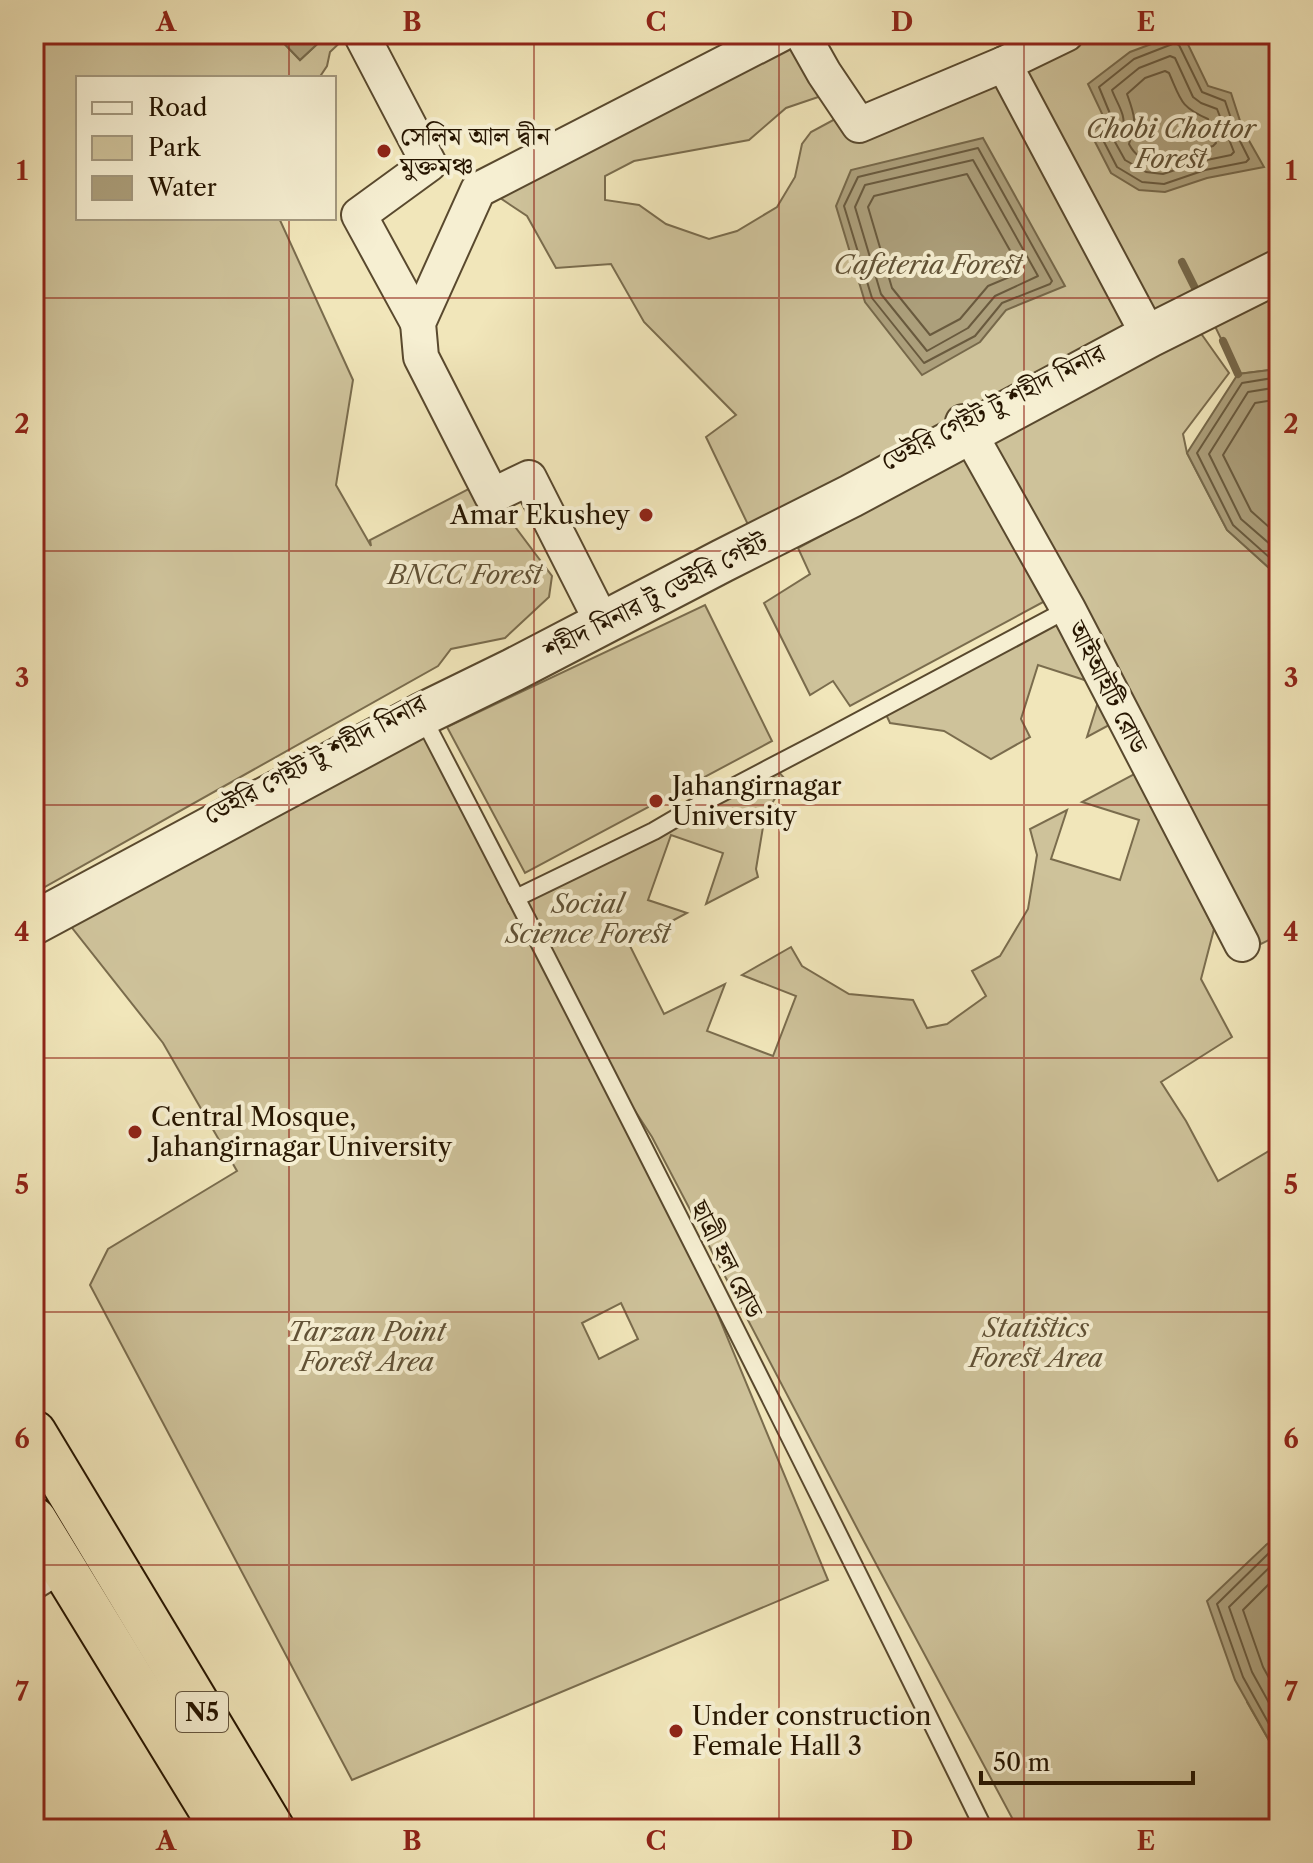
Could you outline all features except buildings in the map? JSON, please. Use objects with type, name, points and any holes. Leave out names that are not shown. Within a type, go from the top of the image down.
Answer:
[{"type":"highway","name":"N5","points":[[34,1433],[272,1829]]},
{"type":"highway","name":"N5","points":[[34,1520],[50,1582],[93,1617],[223,1829]]},
{"type":"highway","points":[[93,1617],[132,1596]]},
{"type":"street","points":[[361,34],[429,164],[359,215],[418,323],[421,357],[492,496],[529,478],[598,618]]},
{"type":"street","points":[[418,323],[478,190],[781,34]]},
{"type":"street","points":[[802,34],[859,125],[1004,64],[1066,34]]},
{"type":"street","points":[[1004,64],[1147,333],[1279,260]]},
{"type":"street","name":"শহীদ মিনার টু ডেইরি গেইট","points":[[598,618],[851,496],[966,428],[1147,333],[1279,271]]},
{"type":"street","name":"ডেইরি গেইট টু শহীদ মিনার","points":[[34,908],[598,618],[708,555],[966,428]]},
{"type":"street","name":"আইআইটি রোড","points":[[966,428],[1068,609],[1242,944]]},
{"type":"street","points":[[34,923],[418,710]]},
{"type":"lane","points":[[516,898],[654,831],[1068,609]]},
{"type":"lane","name":"ছাত্রী হল রোড","points":[[418,710],[830,1514],[984,1829]]},
{"type":"green space","name":"BNCC Forest","points":[[34,34],[275,34],[300,60],[328,34],[349,34],[330,52],[327,66],[320,76],[76,76],[76,220],[280,220],[353,380],[336,485],[371,546],[370,540],[484,481],[552,576],[549,597],[505,638],[451,649],[438,666],[34,893]]},
{"type":"green space","name":"Cafeteria Forest","points":[[797,34],[836,91],[786,108],[749,140],[634,161],[605,176],[605,200],[639,205],[666,224],[709,239],[737,231],[777,207],[795,177],[802,144],[811,132],[850,111],[1066,34],[1279,34],[1279,260],[752,533],[706,437],[736,415],[644,322],[611,264],[556,268],[527,216],[500,198],[478,190]]},
{"type":"green space","points":[[1279,283],[1279,369],[1238,374],[1211,318]]},
{"type":"green space","points":[[1195,325],[1229,373],[1183,434],[1187,453],[1227,530],[1279,577],[1279,935],[1261,944],[986,441]]},
{"type":"green space","points":[[969,457],[1045,601],[850,706],[833,681],[810,695],[764,603],[810,574],[798,548]]},
{"type":"green space","points":[[705,605],[772,741],[525,873],[447,727]]},
{"type":"green space","points":[[1070,612],[1124,717],[1087,737],[1103,686],[1038,665],[1021,719],[1030,737],[991,759],[944,731],[890,723],[883,708]]},
{"type":"green space","name":"Tarzan Point Forest Area","points":[[420,716],[716,1301],[713,1303],[828,1580],[352,1780],[90,1285],[108,1249],[237,1171],[163,1043],[58,910]],"holes":[[[621,1303],[638,1339],[599,1359],[582,1323]]]},
{"type":"green space","name":"Statistics Forest Area","points":[[776,769],[786,780],[765,815],[756,869],[758,877],[706,904],[723,853],[671,835],[648,900],[687,913],[629,944],[664,1014],[725,984],[707,1031],[773,1056],[796,996],[742,975],[791,947],[802,966],[849,994],[913,1000],[927,1028],[947,1024],[986,996],[972,971],[1000,956],[1028,909],[1037,855],[1030,829],[1067,810],[1051,859],[1120,880],[1139,820],[1082,802],[1138,772],[1214,929],[1201,979],[1232,1037],[1161,1082],[1218,1181],[1279,1145],[1279,1536],[1266,1545],[1247,1702],[1279,1758],[1279,1829],[1018,1829],[652,1137],[615,1080],[523,899]]},
{"type":"water","points":[[275,34],[328,34],[300,60]]},
{"type":"water","points":[[1183,34],[1208,86],[1231,93],[1243,130],[1264,167],[1207,178],[1165,192],[1139,190],[1111,173],[1090,132],[1106,122],[1088,84],[1130,52]]},
{"type":"water","points":[[983,138],[1065,286],[1006,310],[980,342],[922,375],[865,302],[836,206],[851,170]]},
{"type":"water","points":[[1279,369],[1279,577],[1227,530],[1187,453],[1238,374]]},
{"type":"water","points":[[1279,1536],[1279,1758],[1235,1680],[1207,1601]]},
{"type":"waterway","points":[[1182,262],[1195,288]]},
{"type":"waterway","points":[[1223,341],[1238,374]]},
{"type":"place","name":"সেলিম আল দ্বীন মুক্তমঞ্চ","points":[[384,151]]},
{"type":"place","name":"Amar Ekushey","points":[[646,515]]},
{"type":"place","name":"Jahangirnagar University","points":[[656,801]]},
{"type":"place","name":"Central Mosque, Jahangirnagar University","points":[[135,1132]]},
{"type":"place","name":"Under construction Female Hall 3","points":[[676,1731]]},
{"type":"park label","name":"Chobi Chottor Forest","points":[[1171,144]]},
{"type":"park label","name":"Social Science Forest","points":[[588,919]]}]
